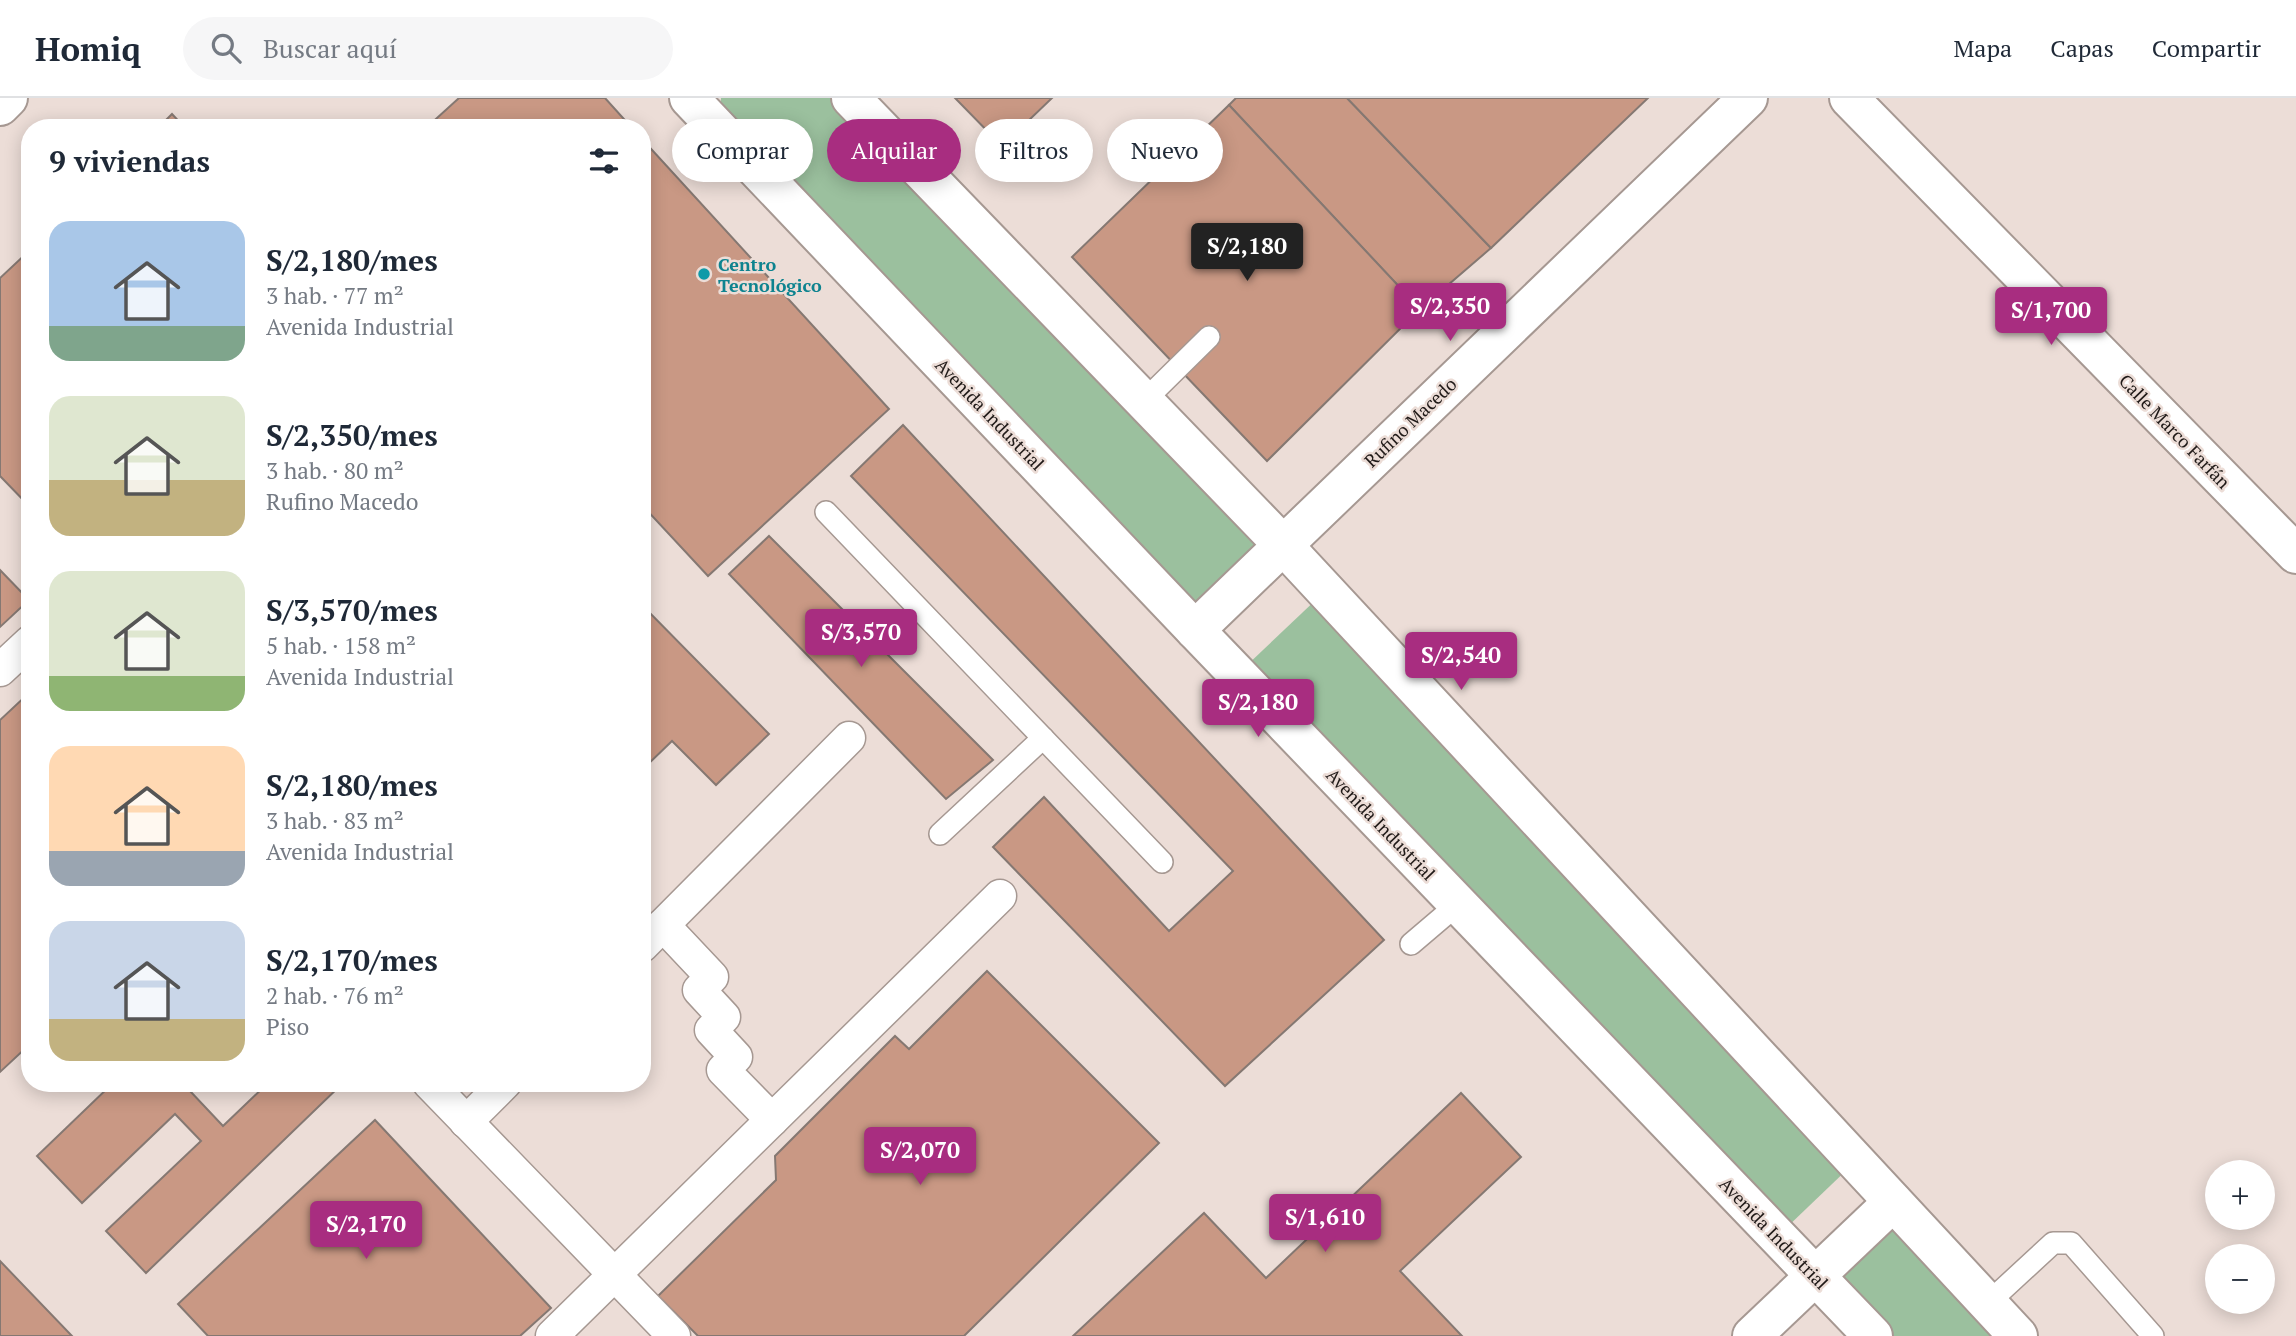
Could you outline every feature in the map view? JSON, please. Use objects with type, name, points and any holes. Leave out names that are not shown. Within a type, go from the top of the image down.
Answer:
[{"type":"main road","points":[[0,106],[8,98]]},
{"type":"main road","name":"Avenida Industrial","points":[[689,98],[1873,1336]]},
{"type":"main road","points":[[851,98],[1032,273],[1144,401],[1246,494],[1283,545],[2018,1336]]},
{"type":"main road","name":"Rufino Macedo","points":[[1195,630],[1748,98]]},
{"type":"main road","name":"Calle Marco Farfán","points":[[1849,98],[2294,549]]},
{"type":"main road","points":[[1752,1336],[1893,1202]]},
{"type":"street","points":[[0,670],[21,650]]},
{"type":"street","points":[[772,1120],[723,1070],[736,1057],[711,1031],[724,1017],[699,990],[712,976],[653,935],[849,738]]},
{"type":"street","points":[[552,1336],[1000,896]]},
{"type":"street","points":[[438,1092],[674,1336]]},
{"type":"street","points":[[466,1122],[496,1092]]},
{"type":"lane","points":[[1144,401],[1209,337]]},
{"type":"lane","points":[[826,512],[1162,862]]},
{"type":"lane","points":[[940,834],[1043,738]]},
{"type":"lane","points":[[1411,944],[1458,904]]},
{"type":"lane","points":[[1988,1303],[2053,1243],[2071,1243],[2153,1336]]},
{"type":"green space","points":[[721,98],[847,98],[867,119],[827,119],[827,182],[928,182],[1274,543],[1193,620],[774,182],[813,182],[813,119],[719,119]]},
{"type":"green space","points":[[1321,595],[1854,1163],[1784,1230],[1244,668]]},
{"type":"green space","points":[[1905,1214],[2020,1336],[1885,1336],[1833,1282]]},
{"type":"building","points":[[459,98],[605,98],[624,119],[436,119]]},
{"type":"building","points":[[955,98],[1052,98],[1030,119],[976,119]]},
{"type":"building","points":[[1236,98],[1347,98],[1491,248],[1420,309],[1229,105]]},
{"type":"building","points":[[1347,98],[1648,98],[1491,248]]},
{"type":"building","points":[[1229,105],[1420,309],[1267,461],[1072,257],[1149,182],[1223,182],[1223,119],[1215,119]]},
{"type":"building","name":"Centro Tecnológico","points":[[651,149],[672,172],[672,182],[681,182],[889,409],[708,576],[651,515]]},
{"type":"building","points":[[21,258],[21,498],[0,476],[0,278]]},
{"type":"building","points":[[903,425],[1384,940],[1225,1086],[993,847],[1044,797],[1169,931],[1233,871],[851,476]]},
{"type":"building","points":[[769,536],[993,760],[946,799],[729,574]]},
{"type":"building","points":[[0,570],[21,592],[21,607],[0,627]]},
{"type":"building","points":[[651,614],[769,734],[716,785],[672,741],[651,761]]},
{"type":"building","points":[[21,700],[21,1052],[0,1072],[0,720]]},
{"type":"building","points":[[987,971],[1159,1143],[964,1336],[698,1336],[658,1296],[776,1180],[775,1156],[895,1036],[909,1049]]},
{"type":"building","points":[[104,1092],[191,1092],[223,1126],[259,1092],[334,1092],[146,1273],[106,1231],[201,1141],[175,1114],[82,1203],[37,1156]]},
{"type":"building","points":[[1461,1093],[1521,1157],[1400,1271],[1462,1336],[1073,1336],[1204,1213],[1266,1278]]},
{"type":"building","points":[[375,1120],[551,1308],[520,1336],[208,1336],[178,1304]]},
{"type":"building","points":[[0,1261],[72,1336],[0,1336]]},
{"type":"place","name":"Centro Tecnológico","points":[[704,274]]}]
